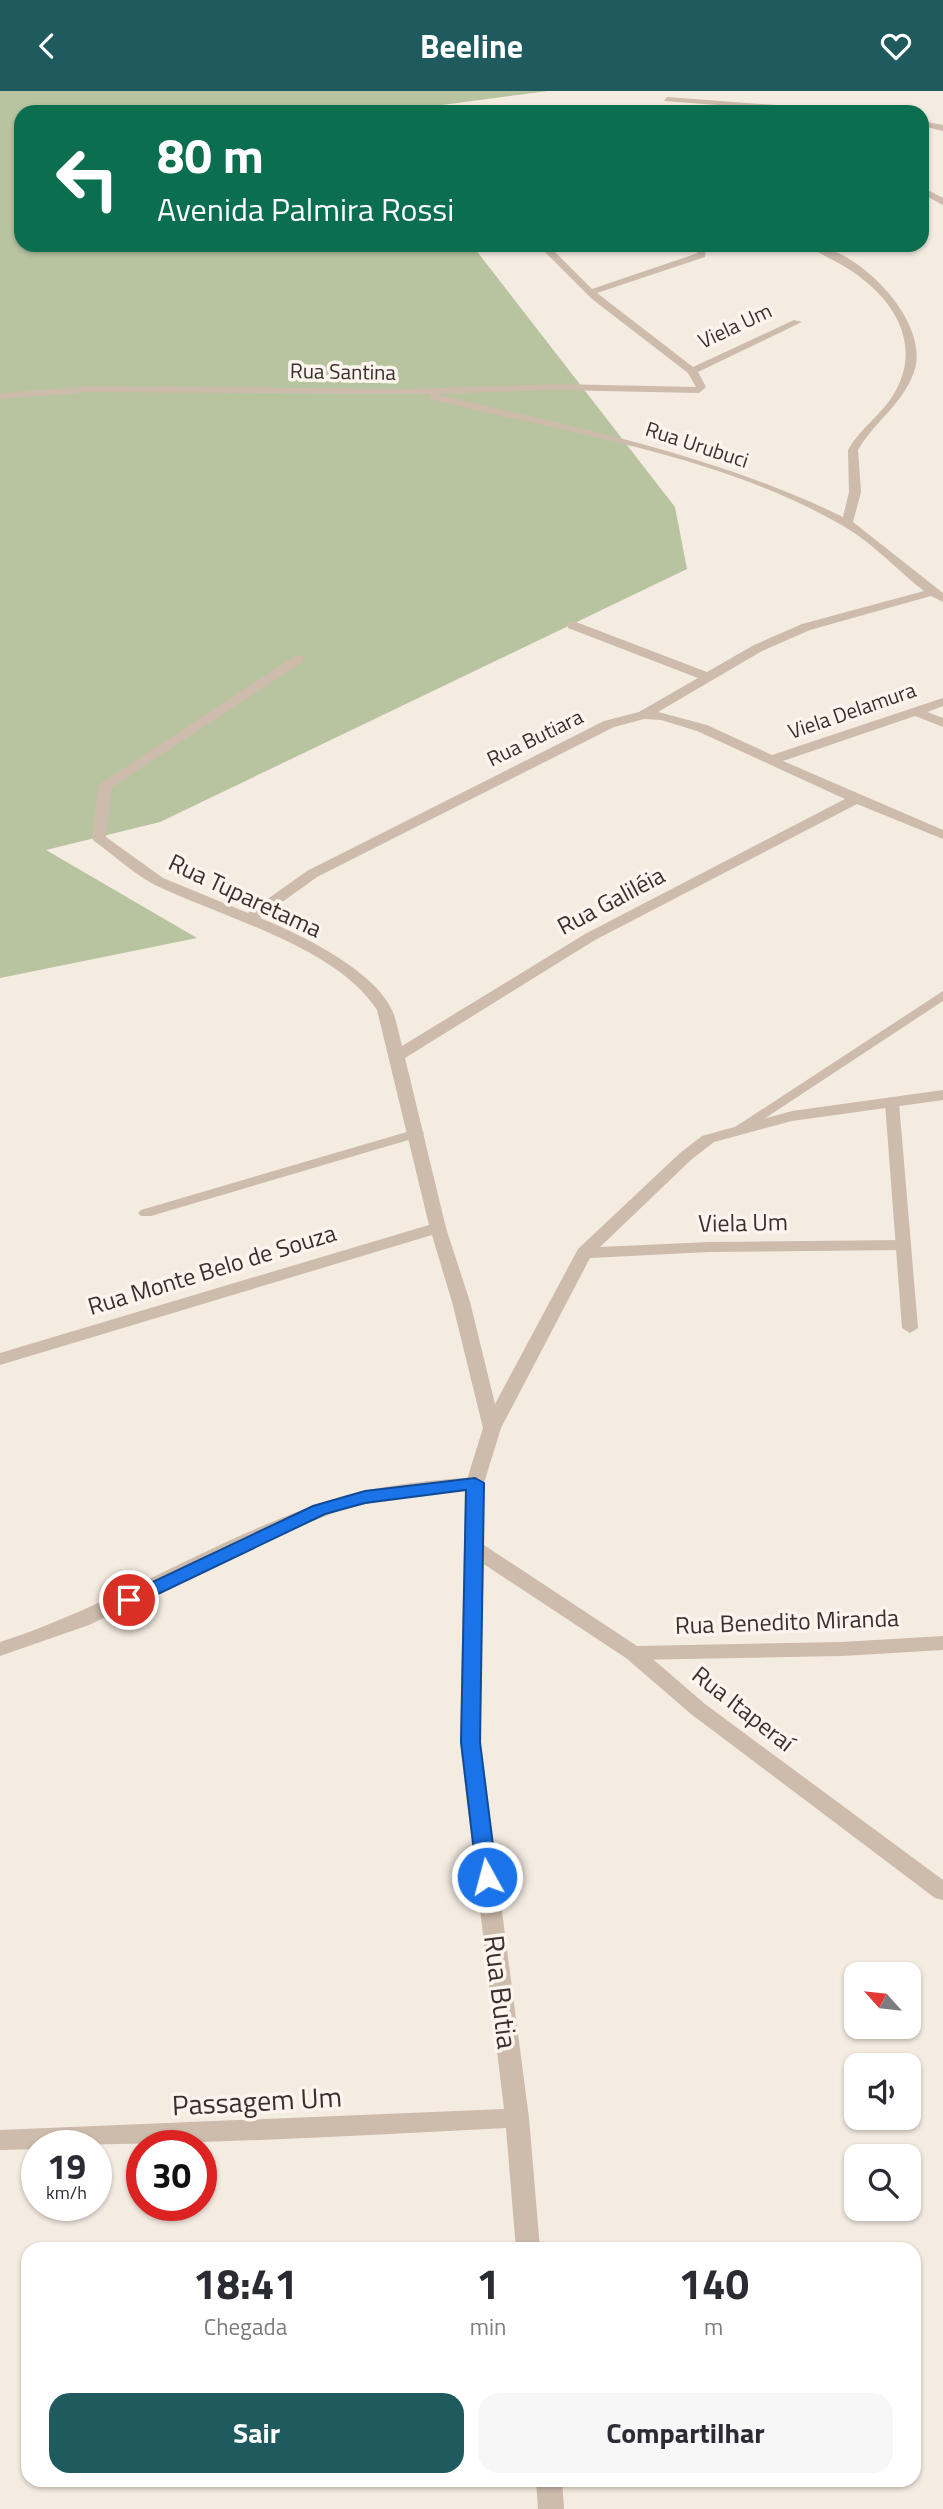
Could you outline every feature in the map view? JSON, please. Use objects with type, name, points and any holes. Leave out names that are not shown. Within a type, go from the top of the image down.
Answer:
[{"type":"street","points":[[667,99],[748,105]]},
{"type":"street","points":[[549,252],[591,292],[692,371]]},
{"type":"street","points":[[591,292],[702,255],[704,252]]},
{"type":"street","points":[[825,252],[864,274],[888,297],[905,321],[914,353],[912,371],[902,390],[889,409],[853,448],[851,459],[855,492],[847,523]]},
{"type":"street","name":"Viela Um","points":[[692,371],[797,322]]},
{"type":"street","name":"Rua Santina","points":[[0,396],[93,389],[412,392],[555,387],[699,390],[701,387],[692,371]]},
{"type":"street","name":"Rua Urubuci","points":[[412,392],[655,450],[778,492],[847,523],[938,595]]},
{"type":"street","points":[[643,715],[758,648],[806,628],[938,595]]},
{"type":"street","points":[[572,625],[708,677]]},
{"type":"street","name":"Rua Tuparetama","points":[[299,659],[105,785],[99,838],[158,881],[269,927],[353,973],[372,990],[385,1010],[438,1228],[461,1301],[492,1428]]},
{"type":"street","name":"Viela Delamura","points":[[775,759],[943,702]]},
{"type":"street","points":[[915,711],[943,723]]},
{"type":"street","name":"Rua Butiara","points":[[248,920],[312,874],[429,813],[609,724],[643,715],[687,722],[775,759],[856,799]]},
{"type":"street","points":[[856,799],[943,835]]},
{"type":"street","name":"Rua Galiléia","points":[[396,1057],[590,937],[856,799]]},
{"type":"street","name":"Rua Butia","points":[[527,2242],[517,2118],[470,1742],[475,1483],[492,1428],[584,1253],[686,1156],[708,1139],[792,1117],[943,1095]]},
{"type":"street","name":"Rua Monte Belo de Souza","points":[[0,1359],[438,1228]]},
{"type":"street","name":"Viela Um","points":[[584,1253],[709,1247],[902,1245]]},
{"type":"street","points":[[0,1649],[48,1635],[129,1600],[319,1510],[365,1497],[475,1483]]},
{"type":"street","name":"Rua Itaperaí","points":[[474,1548],[633,1653],[698,1709],[943,1892]]},
{"type":"street","name":"Rua Benedito Miranda","points":[[633,1653],[842,1649],[943,1643]]},
{"type":"street","name":"Passagem Um","points":[[0,2140],[214,2133],[517,2118]]},
{"type":"street","points":[[549,2487],[551,2509]]},
{"type":"lane","points":[[739,1129],[943,995]]},
{"type":"lane","points":[[892,1103],[910,1328]]},
{"type":"lane","points":[[146,1213],[417,1133]]},
{"type":"green space","points":[[0,91],[548,91],[442,105],[14,105],[14,252],[477,252],[675,507],[687,569],[160,822],[46,850],[197,938],[0,978]]},
{"type":"route","points":[[129,1600],[319,1510],[365,1497],[475,1483],[470,1742],[487,1877]]}]
